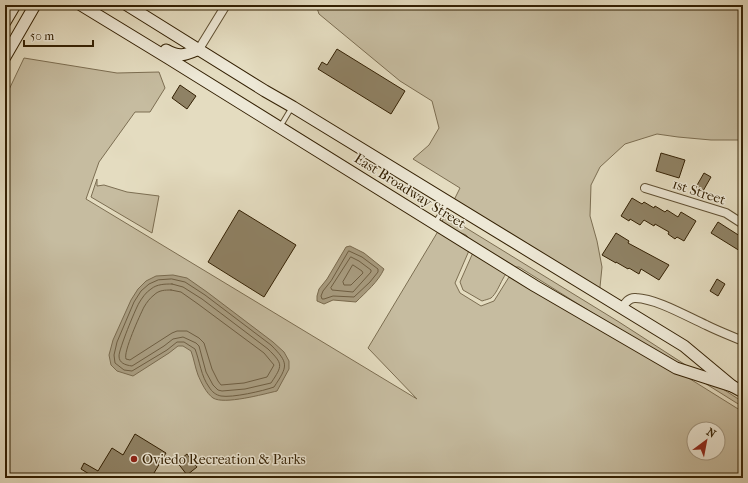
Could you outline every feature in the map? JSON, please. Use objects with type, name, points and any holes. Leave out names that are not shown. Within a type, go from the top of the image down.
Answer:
[{"type":"main road","points":[[5,22],[15,5]]},
{"type":"main road","points":[[5,57],[35,5]]},
{"type":"main road","name":"East Broadway Street","points":[[81,5],[535,286],[676,368],[732,386],[743,392]]},
{"type":"main road","name":"East Broadway Street","points":[[127,5],[265,91],[684,346],[732,386]]},
{"type":"main road","points":[[94,12],[109,14],[176,55],[183,56],[199,49]]},
{"type":"street","points":[[199,49],[226,5]]},
{"type":"street","name":"1st Street","points":[[645,188],[726,213],[743,224]]},
{"type":"street","points":[[622,308],[630,299],[636,298],[662,304],[743,341]]},
{"type":"lane","points":[[280,128],[293,107]]},
{"type":"lane","points":[[435,223],[448,201]]},
{"type":"shaded area","points":[[316,5],[743,5],[743,140],[711,140],[657,134],[625,144],[600,167],[591,185],[590,216],[602,267],[599,297],[451,206],[460,188],[413,159],[429,145],[439,128],[432,101],[400,81],[319,14]]},
{"type":"shaded area","points":[[24,58],[117,73],[159,72],[165,88],[150,112],[135,112],[99,162],[86,199],[417,399],[368,348],[440,228],[471,246],[455,283],[460,293],[481,306],[494,301],[509,277],[517,271],[743,412],[743,478],[5,478],[5,98]]},
{"type":"shaded area","points":[[97,179],[97,186],[104,185],[127,192],[159,196],[152,233],[91,197]]},
{"type":"shaded area","points":[[445,215],[619,322],[743,402],[743,407],[519,267],[509,270],[491,298],[482,301],[463,290],[460,282],[475,248],[475,244],[466,235],[441,224]]},
{"type":"water","points":[[350,246],[364,253],[384,269],[381,274],[372,287],[356,302],[333,300],[324,304],[317,301],[319,289],[327,279],[346,247]]},
{"type":"water","points":[[173,275],[187,278],[273,342],[284,352],[289,361],[289,369],[277,391],[235,400],[218,400],[213,398],[210,396],[201,381],[191,351],[183,346],[178,346],[133,376],[117,371],[111,365],[109,355],[113,340],[131,300],[138,289],[146,281],[156,276]]},
{"type":"building","points":[[337,49],[405,91],[391,114],[318,69],[322,62],[327,65]]},
{"type":"building","points":[[180,85],[196,96],[187,109],[172,98]]},
{"type":"building","points":[[661,153],[685,160],[679,178],[656,171]]},
{"type":"building","points":[[704,173],[711,177],[703,191],[696,187]]},
{"type":"building","points":[[632,198],[642,204],[644,202],[654,208],[655,206],[665,212],[667,210],[678,217],[681,212],[696,221],[684,241],[677,237],[675,239],[668,234],[669,232],[655,224],[654,226],[644,220],[640,225],[621,216]]},
{"type":"building","points":[[239,210],[296,245],[264,297],[208,262]]},
{"type":"building","points":[[718,222],[743,238],[743,245],[740,251],[711,233]]},
{"type":"building","points":[[616,233],[629,241],[628,243],[669,265],[659,280],[641,269],[639,274],[602,255]]},
{"type":"building","points":[[717,279],[725,284],[718,296],[710,291]]},
{"type":"building","name":"Oviedo Recreation & Parks","points":[[135,434],[166,453],[151,478],[93,478],[94,477],[81,469],[84,463],[98,471],[112,448],[123,455]]},
{"type":"building","points":[[187,454],[197,467],[187,475],[177,462]]},
{"type":"place","name":"Oviedo Recreation & Parks","points":[[134,459]]}]
